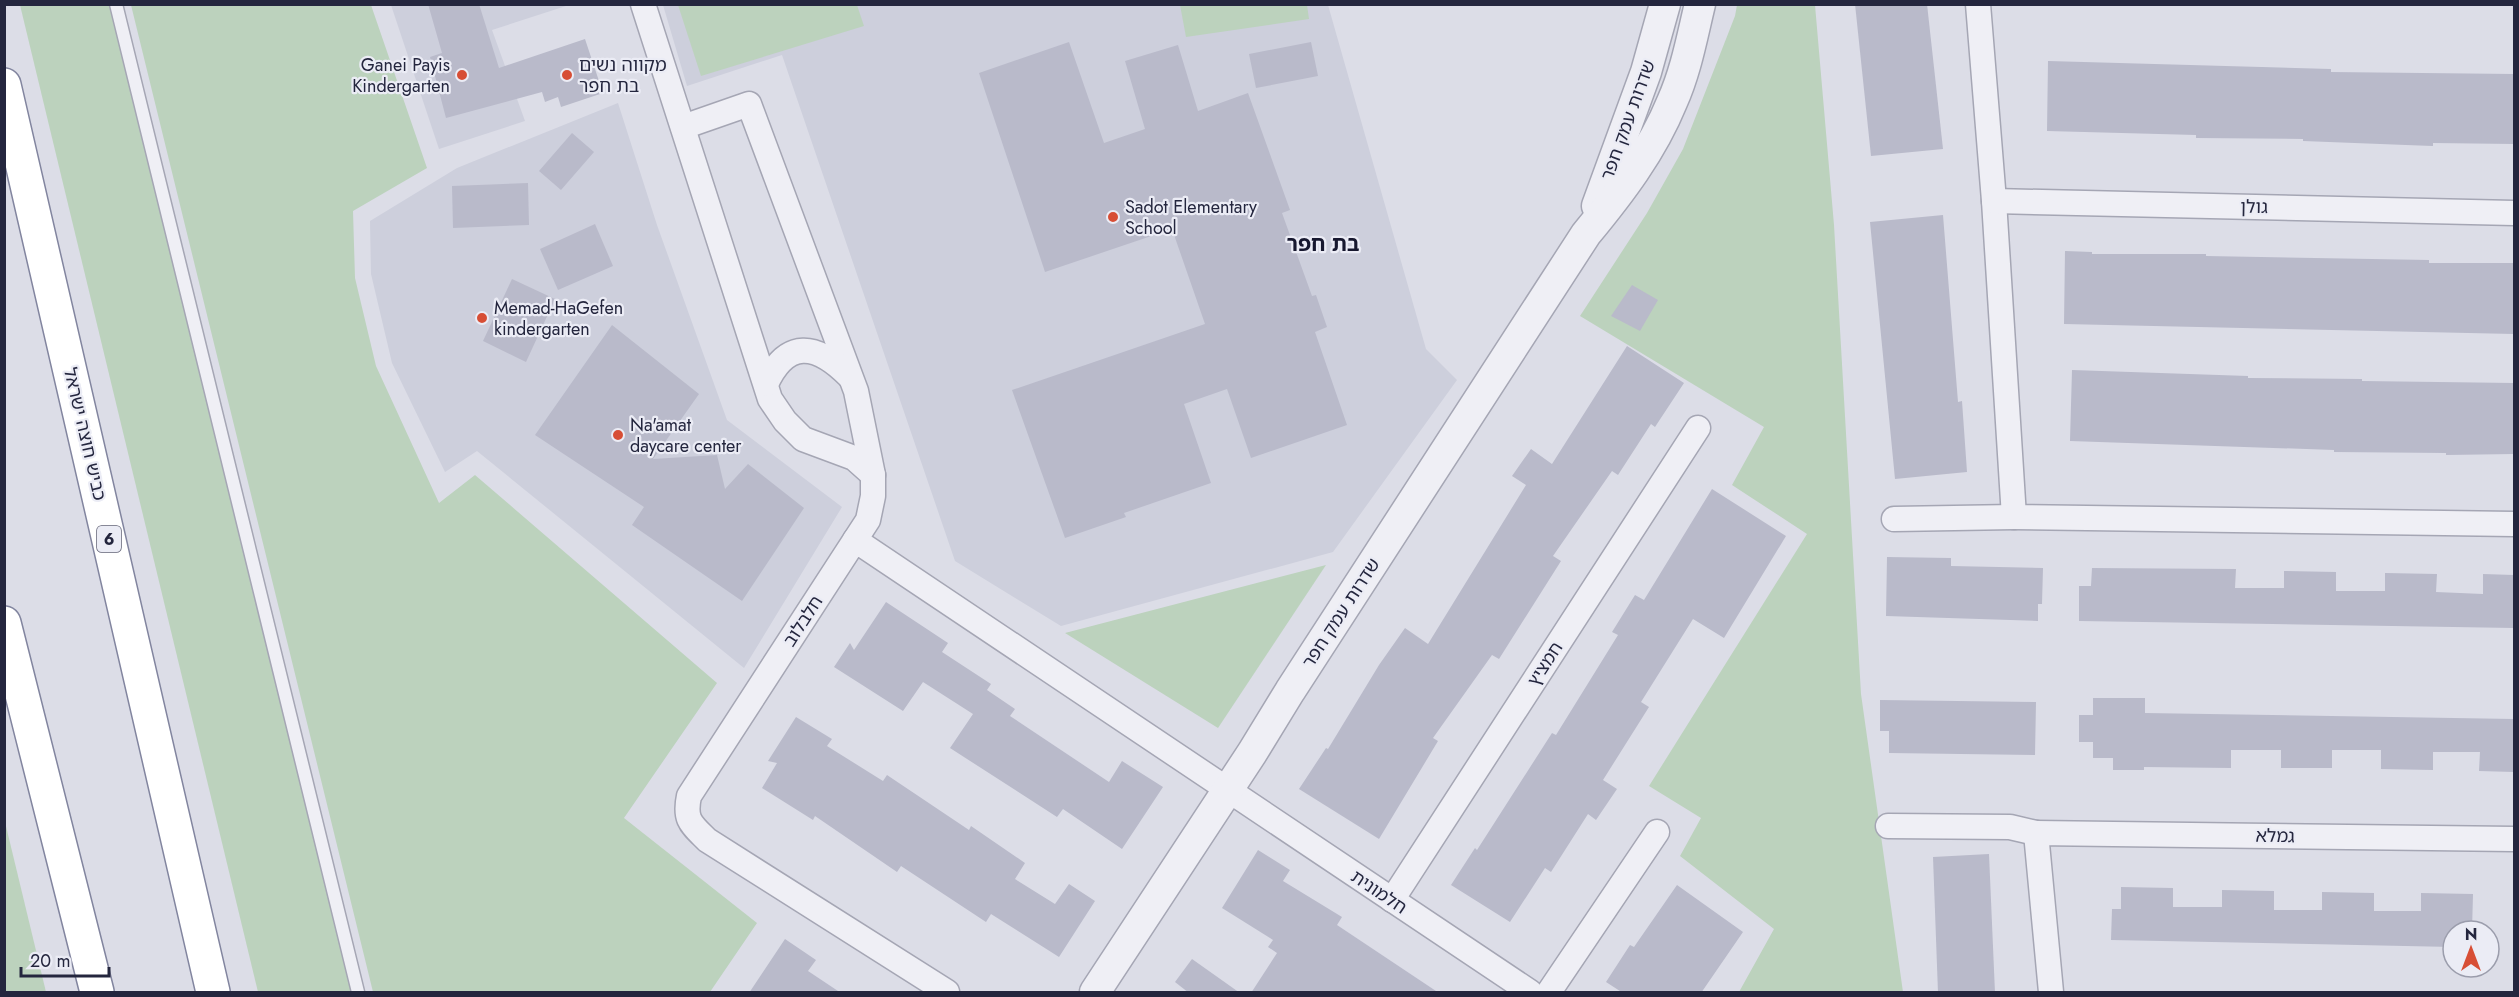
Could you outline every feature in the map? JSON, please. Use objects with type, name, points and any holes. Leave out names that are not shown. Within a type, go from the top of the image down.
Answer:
[{"type":"highway","name":"כביש חוצה ישראל","points":[[4,85],[213,993]]},
{"type":"highway","points":[[4,623],[97,993]]},
{"type":"street","points":[[643,4],[770,399],[784,421],[803,439],[854,458],[873,475]]},
{"type":"street","name":"שדרות עמק חפר","points":[[1586,234],[1646,72],[1665,4]]},
{"type":"street","name":"שדרות עמק חפר","points":[[1095,993],[1228,791],[1586,234],[1638,168],[1673,101],[1686,63],[1700,4]]},
{"type":"street","points":[[1978,4],[1994,201],[2014,517]]},
{"type":"street","points":[[683,127],[749,104],[850,377],[861,415],[856,428],[847,435],[831,441],[803,439]]},
{"type":"street","name":"גולן","points":[[1994,201],[2514,213]]},
{"type":"street","points":[[766,384],[773,368],[783,358],[794,351],[807,349],[822,354],[850,377]]},
{"type":"street","name":"חלבלוב","points":[[861,415],[873,475],[873,496],[868,520],[689,796],[686,811],[692,825],[707,840],[947,993]]},
{"type":"street","name":"חמציץ","points":[[1392,900],[1698,428]]},
{"type":"street","points":[[1893,519],[2014,517],[2514,524]]},
{"type":"street","points":[[855,540],[1228,791]]},
{"type":"street","name":"חלמונית","points":[[1228,791],[1530,993]]},
{"type":"street","name":"גמלא","points":[[1888,826],[2010,827],[2036,833],[2514,839]]},
{"type":"street","points":[[1550,993],[1657,832]]},
{"type":"street","points":[[2036,833],[2051,993]]},
{"type":"lane","points":[[116,4],[358,993]]},
{"type":"shaded area","name":"Ganei Payis Kindergarten","points":[[391,5],[569,5],[492,30],[525,121],[439,149]]},
{"type":"shaded area","name":"Sadot Elementary School","points":[[663,5],[1328,5],[1426,349],[1457,380],[1333,552],[1061,626],[955,561],[782,55],[687,86]]},
{"type":"shaded area","points":[[618,103],[657,225],[727,420],[842,507],[744,668],[477,451],[445,472],[392,363],[371,274],[370,221],[457,168]]},
{"type":"green space","points":[[20,5],[116,5],[357,992],[258,992]]},
{"type":"green space","points":[[131,5],[371,5],[427,168],[353,211],[355,278],[376,366],[439,503],[475,475],[717,683],[624,818],[757,923],[710,992],[373,992]]},
{"type":"green space","points":[[678,5],[857,5],[864,26],[701,76]]},
{"type":"green space","points":[[1180,5],[1307,5],[1309,19],[1186,37]]},
{"type":"green space","points":[[1737,5],[1815,5],[1834,225],[1861,694],[1903,992],[1739,992],[1774,929],[1680,856],[1701,818],[1649,786],[1807,534],[1732,485],[1764,427],[1580,316],[1647,213],[1683,149],[1735,16]]},
{"type":"green space","points":[[1326,565],[1218,728],[1065,633]]},
{"type":"green space","points":[[5,822],[46,992],[5,992]]},
{"type":"building","points":[[428,4],[479,4],[499,68],[585,39],[603,93],[561,107],[558,97],[545,102],[542,92],[446,118],[430,57],[442,53]]},
{"type":"building","points":[[1855,4],[1927,4],[1943,149],[1871,156]]},
{"type":"building","points":[[1069,42],[1104,143],[1145,129],[1125,61],[1178,45],[1198,111],[1248,93],[1290,210],[1282,213],[1312,296],[1316,295],[1327,327],[1315,332],[1347,425],[1251,458],[1227,389],[1184,404],[1211,483],[1124,513],[1126,517],[1065,538],[1012,390],[1205,324],[1172,229],[1045,272],[979,73]]},
{"type":"building","points":[[1311,42],[1318,76],[1256,88],[1249,54]]},
{"type":"building","points":[[2048,61],[2331,69],[2331,72],[2514,74],[2514,144],[2433,143],[2433,146],[2303,141],[2303,139],[2196,138],[2196,135],[2047,131]]},
{"type":"building","points":[[572,133],[594,152],[561,190],[539,171]]},
{"type":"building","points":[[528,183],[529,225],[453,228],[452,186]]},
{"type":"building","points":[[1943,215],[1958,402],[1962,401],[1967,472],[1895,479],[1870,222]]},
{"type":"building","points":[[595,224],[613,266],[558,290],[540,249]]},
{"type":"building","points":[[2065,251],[2092,252],[2092,254],[2206,254],[2206,256],[2429,260],[2429,263],[2514,263],[2514,334],[2064,324]]},
{"type":"building","points":[[512,279],[555,299],[526,362],[483,341]]},
{"type":"building","points":[[1632,285],[1658,300],[1640,331],[1611,316]]},
{"type":"building","points":[[612,325],[699,394],[653,459],[717,455],[725,489],[748,464],[804,508],[742,601],[632,525],[644,507],[535,435]]},
{"type":"building","points":[[1627,346],[1684,383],[1655,427],[1651,424],[1618,475],[1612,471],[1553,556],[1561,561],[1499,659],[1492,655],[1433,738],[1438,741],[1379,839],[1299,789],[1326,748],[1328,749],[1379,665],[1405,628],[1428,644],[1526,485],[1512,476],[1531,449],[1552,464]]},
{"type":"building","points":[[2072,370],[2248,376],[2248,378],[2514,383],[2514,454],[2334,452],[2334,450],[2070,441]]},
{"type":"building","points":[[1712,489],[1786,536],[1724,638],[1693,619],[1641,702],[1649,707],[1603,780],[1617,789],[1596,820],[1588,814],[1551,872],[1545,868],[1510,922],[1451,885],[1475,848],[1477,850],[1552,733],[1556,735],[1618,635],[1612,632],[1635,595],[1644,600]]},
{"type":"building","points":[[1887,557],[1951,558],[1951,566],[2043,568],[2042,604],[2038,604],[2038,621],[1886,616]]},
{"type":"building","points":[[2092,568],[2236,569],[2235,588],[2284,588],[2284,571],[2336,572],[2336,591],[2385,591],[2385,573],[2437,574],[2436,592],[2483,594],[2483,574],[2514,575],[2514,628],[2079,621],[2079,586],[2091,586]]},
{"type":"building","points":[[886,602],[948,643],[942,652],[991,684],[987,690],[1015,709],[1010,716],[1109,782],[1122,761],[1163,787],[1122,849],[1063,809],[1057,817],[950,748],[973,714],[923,682],[903,711],[834,667],[850,643],[854,650]]},
{"type":"building","points":[[2093,698],[2145,698],[2145,713],[2514,719],[2514,772],[2479,771],[2480,752],[2433,752],[2433,770],[2381,769],[2381,750],[2332,750],[2332,768],[2281,768],[2281,750],[2231,750],[2231,768],[2144,767],[2144,770],[2113,770],[2113,758],[2093,758],[2093,742],[2079,742],[2079,715],[2093,715]]},
{"type":"building","points":[[1880,700],[2036,702],[2035,755],[1889,753],[1889,731],[1880,731]]},
{"type":"building","points":[[796,717],[832,739],[827,746],[883,781],[887,775],[969,830],[971,826],[1025,863],[1015,879],[1055,904],[1069,884],[1095,901],[1059,957],[991,914],[986,922],[901,866],[897,872],[815,816],[813,820],[762,788],[777,763],[768,761]]},
{"type":"building","points":[[1258,850],[1290,870],[1283,881],[1342,917],[1337,925],[1439,993],[1251,993],[1277,953],[1268,947],[1273,940],[1222,908]]},
{"type":"building","points":[[1989,854],[1995,993],[1938,993],[1933,857]]},
{"type":"building","points":[[1677,885],[1743,932],[1701,993],[1623,993],[1606,982],[1630,945],[1634,947]]},
{"type":"building","points":[[2121,887],[2173,888],[2173,907],[2222,907],[2222,890],[2274,891],[2274,910],[2322,910],[2322,892],[2374,893],[2374,911],[2421,911],[2421,893],[2473,894],[2472,919],[2441,919],[2441,947],[2111,940],[2112,909],[2121,909]]},
{"type":"building","points":[[785,939],[816,960],[808,971],[841,993],[749,993]]},
{"type":"building","points":[[1192,959],[1240,993],[1189,993],[1175,982]]},
{"type":"place","name":"Ganei Payis Kindergarten","points":[[462,75]]},
{"type":"place","name":"מקווה נשים בת חפר","points":[[567,75]]},
{"type":"place","name":"Sadot Elementary School","points":[[1113,217]]},
{"type":"place","name":"Memad-HaGefen kindergarten","points":[[482,318]]},
{"type":"place","name":"Na'amat daycare center","points":[[618,435]]},
{"type":"district","name":"בת חפר","points":[[1323,244]]}]
